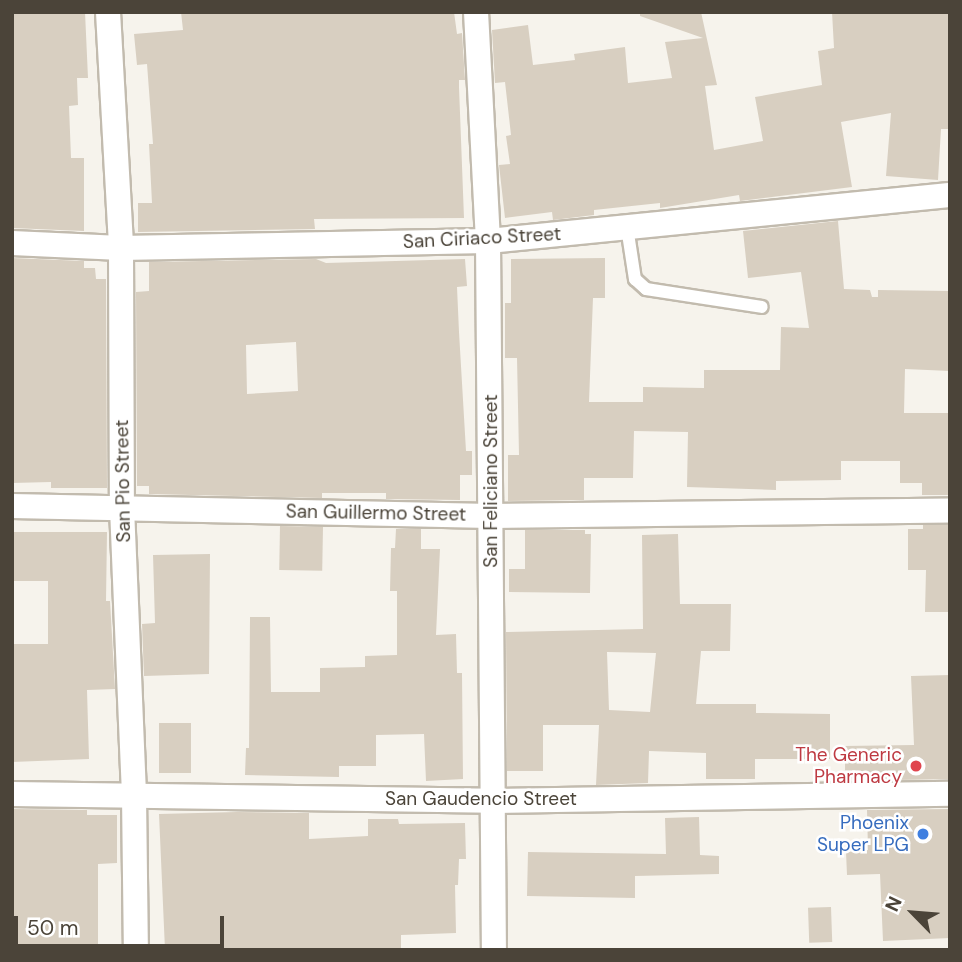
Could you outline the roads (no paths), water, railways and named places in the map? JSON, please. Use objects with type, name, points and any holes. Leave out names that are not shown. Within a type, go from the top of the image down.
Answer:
[{"type":"street","name":"San Pio Street","points":[[108,12],[121,248],[122,508],[134,795],[136,950]]},
{"type":"street","name":"San Feliciano Street","points":[[476,12],[488,241],[495,950]]},
{"type":"street","name":"San Ciriaco Street","points":[[12,243],[121,248],[488,241],[950,195]]},
{"type":"street","name":"San Guillermo Street","points":[[12,506],[491,516],[950,510]]},
{"type":"street","name":"San Gaudencio Street","points":[[12,794],[492,801],[950,794]]},
{"type":"lane","points":[[627,228],[635,279],[646,289],[762,307]]},
{"type":"place","name":"The Generic Pharmacy","points":[[916,766]]},
{"type":"place","name":"Phoenix Super LPG","points":[[923,834]]}]
